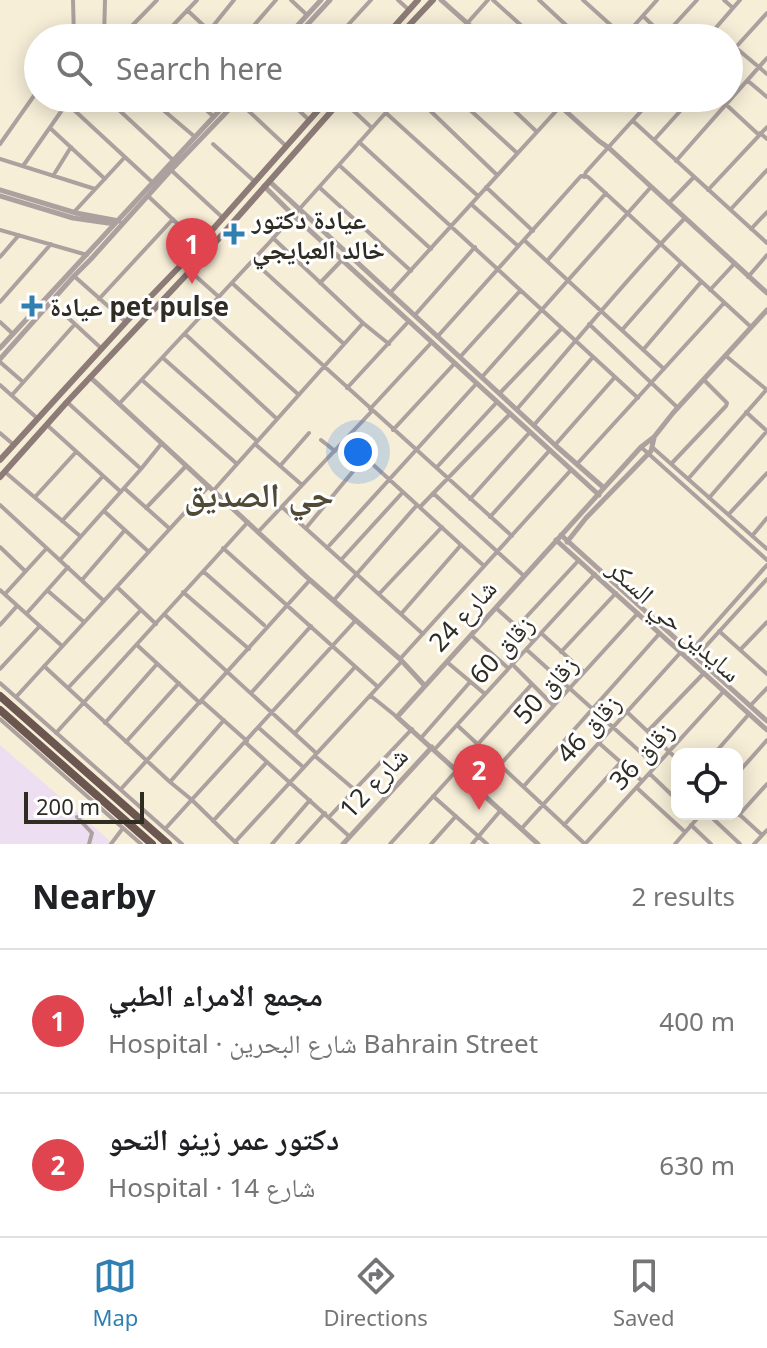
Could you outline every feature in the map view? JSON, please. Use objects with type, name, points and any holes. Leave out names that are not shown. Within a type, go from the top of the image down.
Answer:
[{"type":"highway","points":[[0,696],[168,844]]},
{"type":"highway","points":[[0,710],[50,740],[152,844]]},
{"type":"main road","points":[[396,24],[418,0]]},
{"type":"main road","points":[[410,24],[433,0]]},
{"type":"main road","points":[[0,460],[316,112]]},
{"type":"main road","points":[[3,474],[190,271],[330,112]]},
{"type":"main road","points":[[162,284],[170,292]]},
{"type":"street","points":[[73,0],[74,24]]},
{"type":"street","points":[[104,24],[105,0]]},
{"type":"street","points":[[134,24],[157,0]]},
{"type":"street","points":[[174,24],[197,0]]},
{"type":"street","points":[[215,24],[234,0]]},
{"type":"street","points":[[255,24],[276,0]]},
{"type":"street","points":[[291,0],[307,15]]},
{"type":"street","points":[[299,24],[321,0]]},
{"type":"street","points":[[308,24],[330,0]]},
{"type":"street","points":[[349,24],[371,0]]},
{"type":"street","points":[[398,0],[409,10]]},
{"type":"street","points":[[441,0],[467,22],[490,0],[518,24]]},
{"type":"street","points":[[539,0],[565,24]]},
{"type":"street","points":[[583,0],[610,24]]},
{"type":"street","points":[[676,24],[697,0]]},
{"type":"street","points":[[724,0],[733,8]]},
{"type":"street","points":[[719,24],[740,0]]},
{"type":"street","points":[[636,24],[655,1]]},
{"type":"street","points":[[187,10],[202,24]]},
{"type":"street","points":[[743,39],[767,13]]},
{"type":"street","points":[[643,16],[651,24]]},
{"type":"street","points":[[743,53],[767,74]]},
{"type":"street","points":[[743,85],[767,58]]},
{"type":"street","points":[[747,80],[767,97]]},
{"type":"street","points":[[0,144],[24,110]]},
{"type":"street","points":[[23,166],[61,112]]},
{"type":"street","points":[[77,112],[152,182]]},
{"type":"street","points":[[121,112],[173,160]]},
{"type":"street","points":[[166,112],[195,137]]},
{"type":"street","points":[[208,112],[214,117]]},
{"type":"street","points":[[0,348],[31,319],[87,255],[148,196],[195,137],[220,112]]},
{"type":"street","points":[[31,319],[74,276],[152,182],[223,112]]},
{"type":"street","points":[[250,112],[286,146]]},
{"type":"street","points":[[301,112],[309,120]]},
{"type":"street","points":[[355,112],[372,128]]},
{"type":"street","points":[[432,112],[497,175]]},
{"type":"street","points":[[472,112],[517,153]]},
{"type":"street","points":[[516,112],[537,132]]},
{"type":"street","points":[[390,293],[555,112]]},
{"type":"street","points":[[566,112],[767,293]]},
{"type":"street","points":[[584,177],[640,112]]},
{"type":"street","points":[[654,140],[679,112]]},
{"type":"street","points":[[676,161],[720,112]]},
{"type":"street","points":[[734,112],[767,139]]},
{"type":"street","points":[[119,404],[386,113],[478,196]]},
{"type":"street","points":[[633,121],[767,243]]},
{"type":"street","points":[[708,190],[767,127]]},
{"type":"street","points":[[50,128],[105,179]]},
{"type":"street","points":[[359,142],[638,398]]},
{"type":"street","points":[[213,144],[254,181]]},
{"type":"street","points":[[53,176],[71,147]]},
{"type":"street","points":[[74,212],[125,157]]},
{"type":"street","points":[[0,159],[95,189]]},
{"type":"street","points":[[339,165],[431,249]]},
{"type":"street","points":[[171,170],[222,217]]},
{"type":"street","points":[[730,210],[767,170]]},
{"type":"street","points":[[438,336],[581,176],[588,177],[751,327]]},
{"type":"street","points":[[669,203],[694,177]]},
{"type":"street","points":[[266,184],[299,210],[500,393],[532,429]]},
{"type":"street","points":[[266,184],[294,216],[510,414],[532,429],[599,495]]},
{"type":"street","points":[[319,187],[411,271]]},
{"type":"street","points":[[486,187],[533,231]]},
{"type":"street","points":[[482,377],[651,187]]},
{"type":"street","points":[[0,193],[73,218],[119,224]]},
{"type":"street","points":[[0,193],[119,224]]},
{"type":"street","points":[[547,261],[606,193]]},
{"type":"street","points":[[148,196],[198,243]]},
{"type":"street","points":[[471,204],[518,246]]},
{"type":"street","points":[[751,229],[767,212]]},
{"type":"street","points":[[517,409],[600,310],[685,218]]},
{"type":"street","points":[[99,299],[173,219]]},
{"type":"street","points":[[0,230],[87,255]]},
{"type":"street","points":[[0,257],[19,235]]},
{"type":"street","points":[[273,238],[389,344]]},
{"type":"street","points":[[524,240],[664,369]]},
{"type":"street","points":[[0,302],[51,244]]},
{"type":"street","points":[[415,315],[475,247]]},
{"type":"street","points":[[748,277],[767,255]]},
{"type":"street","points":[[320,283],[342,260]]},
{"type":"street","points":[[253,261],[344,344]]},
{"type":"street","points":[[622,330],[681,263]]},
{"type":"street","points":[[710,290],[735,263]]},
{"type":"street","points":[[190,271],[219,297]]},
{"type":"street","points":[[74,276],[126,322]]},
{"type":"street","points":[[643,350],[701,282]]},
{"type":"street","points":[[232,283],[512,536]]},
{"type":"street","points":[[460,357],[520,291]]},
{"type":"street","points":[[51,302],[102,349]]},
{"type":"street","points":[[577,464],[724,303]]},
{"type":"street","points":[[693,656],[767,563],[651,450],[646,441],[654,437],[767,310]]},
{"type":"street","points":[[206,311],[299,395]]},
{"type":"street","points":[[347,388],[409,321]]},
{"type":"street","points":[[0,322],[14,336]]},
{"type":"street","points":[[16,697],[170,529],[237,464],[363,323]]},
{"type":"street","points":[[12,395],[75,324]]},
{"type":"street","points":[[589,324],[679,409]]},
{"type":"street","points":[[500,393],[562,328]]},
{"type":"street","points":[[185,333],[277,419]]},
{"type":"street","points":[[14,336],[0,360],[23,382]]},
{"type":"street","points":[[258,532],[432,342]]},
{"type":"street","points":[[688,479],[767,390],[726,356]]},
{"type":"street","points":[[162,357],[302,485]]},
{"type":"street","points":[[470,499],[593,357]]},
{"type":"street","points":[[393,430],[455,363]]},
{"type":"street","points":[[90,377],[401,660],[425,686]]},
{"type":"street","points":[[490,517],[615,377]]},
{"type":"street","points":[[142,380],[237,464]]},
{"type":"street","points":[[671,464],[726,406],[727,403],[704,380]]},
{"type":"street","points":[[327,548],[477,383]]},
{"type":"street","points":[[0,385],[39,419]]},
{"type":"street","points":[[484,390],[490,385]]},
{"type":"street","points":[[67,402],[141,469]]},
{"type":"street","points":[[437,467],[497,402]]},
{"type":"street","points":[[709,498],[767,431],[746,412]]},
{"type":"street","points":[[334,600],[418,506],[510,414]]},
{"type":"street","points":[[47,425],[103,476],[170,529]]},
{"type":"street","points":[[0,433],[14,445]]},
{"type":"street","points":[[280,466],[309,433]]},
{"type":"street","points":[[565,544],[651,450],[654,437]]},
{"type":"street","points":[[345,439],[484,566]]},
{"type":"street","points":[[321,440],[335,451]]},
{"type":"street","name":"شارع 24","points":[[397,717],[646,441]]},
{"type":"street","points":[[60,560],[162,443]]},
{"type":"street","points":[[641,447],[671,464],[767,549]]},
{"type":"street","points":[[552,448],[577,464],[604,488]]},
{"type":"street","points":[[34,498],[76,452]]},
{"type":"street","points":[[306,528],[365,457]]},
{"type":"street","points":[[146,508],[186,466]]},
{"type":"street","points":[[44,666],[236,843],[571,470]]},
{"type":"street","points":[[729,514],[767,473]]},
{"type":"street","points":[[3,474],[80,536]]},
{"type":"street","points":[[62,521],[103,476]]},
{"type":"street","points":[[590,487],[595,480]]},
{"type":"street","points":[[341,560],[403,492]]},
{"type":"street","points":[[433,493],[524,576]]},
{"type":"street","points":[[0,505],[104,601]]},
{"type":"street","points":[[282,507],[423,634]]},
{"type":"street","points":[[104,511],[149,552]]},
{"type":"street","points":[[752,536],[767,518]]},
{"type":"street","points":[[50,740],[248,522]]},
{"type":"street","points":[[379,594],[442,527]]},
{"type":"street","points":[[82,580],[125,530]]},
{"type":"street","name":"سايدين حي السكر","points":[[558,538],[767,721]]},
{"type":"street","name":"سايدين حي السكر","points":[[565,544],[683,654],[693,656],[704,673],[767,730]]},
{"type":"street","points":[[401,614],[461,545]]},
{"type":"street","points":[[0,547],[25,571]]},
{"type":"street","points":[[5,594],[47,548]]},
{"type":"street","points":[[223,548],[378,687]]},
{"type":"street","points":[[517,627],[579,560]]},
{"type":"street","points":[[27,613],[68,567]]},
{"type":"street","points":[[204,572],[264,625]]},
{"type":"street","name":"زقاق 60","points":[[433,748],[595,574]]},
{"type":"street","points":[[693,656],[767,579]]},
{"type":"street","points":[[121,789],[310,580]]},
{"type":"street","points":[[117,587],[156,624]]},
{"type":"street","points":[[0,590],[62,646]]},
{"type":"street","points":[[48,591],[84,622]]},
{"type":"street","points":[[183,592],[249,649]]},
{"type":"street","points":[[561,652],[616,593]]},
{"type":"street","points":[[0,625],[17,606]]},
{"type":"street","points":[[495,608],[533,641]]},
{"type":"street","points":[[68,688],[141,610]]},
{"type":"street","name":"زقاق 50","points":[[478,789],[638,613]]},
{"type":"street","points":[[164,614],[355,790]]},
{"type":"street","points":[[165,829],[356,620]]},
{"type":"street","points":[[741,649],[767,622]]},
{"type":"street","points":[[0,669],[39,626]]},
{"type":"street","points":[[251,693],[311,626]]},
{"type":"street","points":[[719,631],[766,670]]},
{"type":"street","points":[[541,633],[584,672]]},
{"type":"street","points":[[524,786],[660,633]]},
{"type":"street","points":[[471,635],[554,705]]},
{"type":"street","points":[[136,644],[224,720],[350,837]]},
{"type":"street","points":[[526,649],[656,766]]},
{"type":"street","name":"زقاق 46","points":[[522,828],[683,654]]},
{"type":"street","points":[[447,662],[485,694]]},
{"type":"street","points":[[105,723],[157,664]]},
{"type":"street","points":[[295,733],[355,667]]},
{"type":"street","points":[[648,731],[704,673]]},
{"type":"street","points":[[421,738],[470,682]]},
{"type":"street","points":[[0,683],[16,697],[50,740],[121,789],[182,844]]},
{"type":"street","points":[[126,742],[179,683]]},
{"type":"street","points":[[478,744],[532,684]]},
{"type":"street","points":[[750,706],[767,688]]},
{"type":"street","name":"زقاق 36","points":[[585,844],[724,691]]},
{"type":"street","points":[[370,696],[412,729],[538,844]]},
{"type":"street","points":[[627,712],[669,751]]},
{"type":"street","points":[[719,748],[749,714]]},
{"type":"street","points":[[0,719],[141,844]]},
{"type":"street","points":[[170,782],[224,720]]},
{"type":"street","points":[[457,725],[585,844]]},
{"type":"street","points":[[259,728],[303,767]]},
{"type":"street","points":[[297,844],[355,790],[412,729]]},
{"type":"street","points":[[743,767],[767,740]]},
{"type":"street","points":[[599,743],[642,781]]},
{"type":"street","name":"شارع 12","points":[[343,844],[433,748]]},
{"type":"street","points":[[213,821],[267,762]]},
{"type":"street","points":[[564,825],[621,762]]},
{"type":"street","points":[[390,844],[457,770]]},
{"type":"street","points":[[649,774],[671,794]]},
{"type":"street","points":[[743,809],[767,784]]},
{"type":"street","points":[[636,787],[685,832]]},
{"type":"street","points":[[433,796],[487,844]]},
{"type":"street","points":[[272,844],[310,800]]},
{"type":"street","points":[[472,844],[501,810]]},
{"type":"street","points":[[431,844],[456,816]]},
{"type":"street","points":[[77,817],[92,833],[89,844]]},
{"type":"street","points":[[743,818],[762,835]]},
{"type":"street","points":[[675,844],[695,820]]},
{"type":"street","points":[[714,820],[740,844]]},
{"type":"street","points":[[691,825],[711,844]]},
{"type":"street","points":[[111,844],[123,828]]},
{"type":"street","points":[[754,844],[767,830]]},
{"type":"shaded area","points":[[0,745],[76,811],[113,844],[0,844]]},
{"type":"place","name":"عيادة دكتور خالد العبايجي","points":[[234,234]]},
{"type":"place","name":"مجمع الامراء الطبي","points":[[192,284]]},
{"type":"place","name":"عيادة pet pulse","points":[[32,306]]},
{"type":"place","name":"دكتور عمر زينو التحو","points":[[479,810]]},
{"type":"district","name":"حي الصديق","points":[[259,494]]}]
